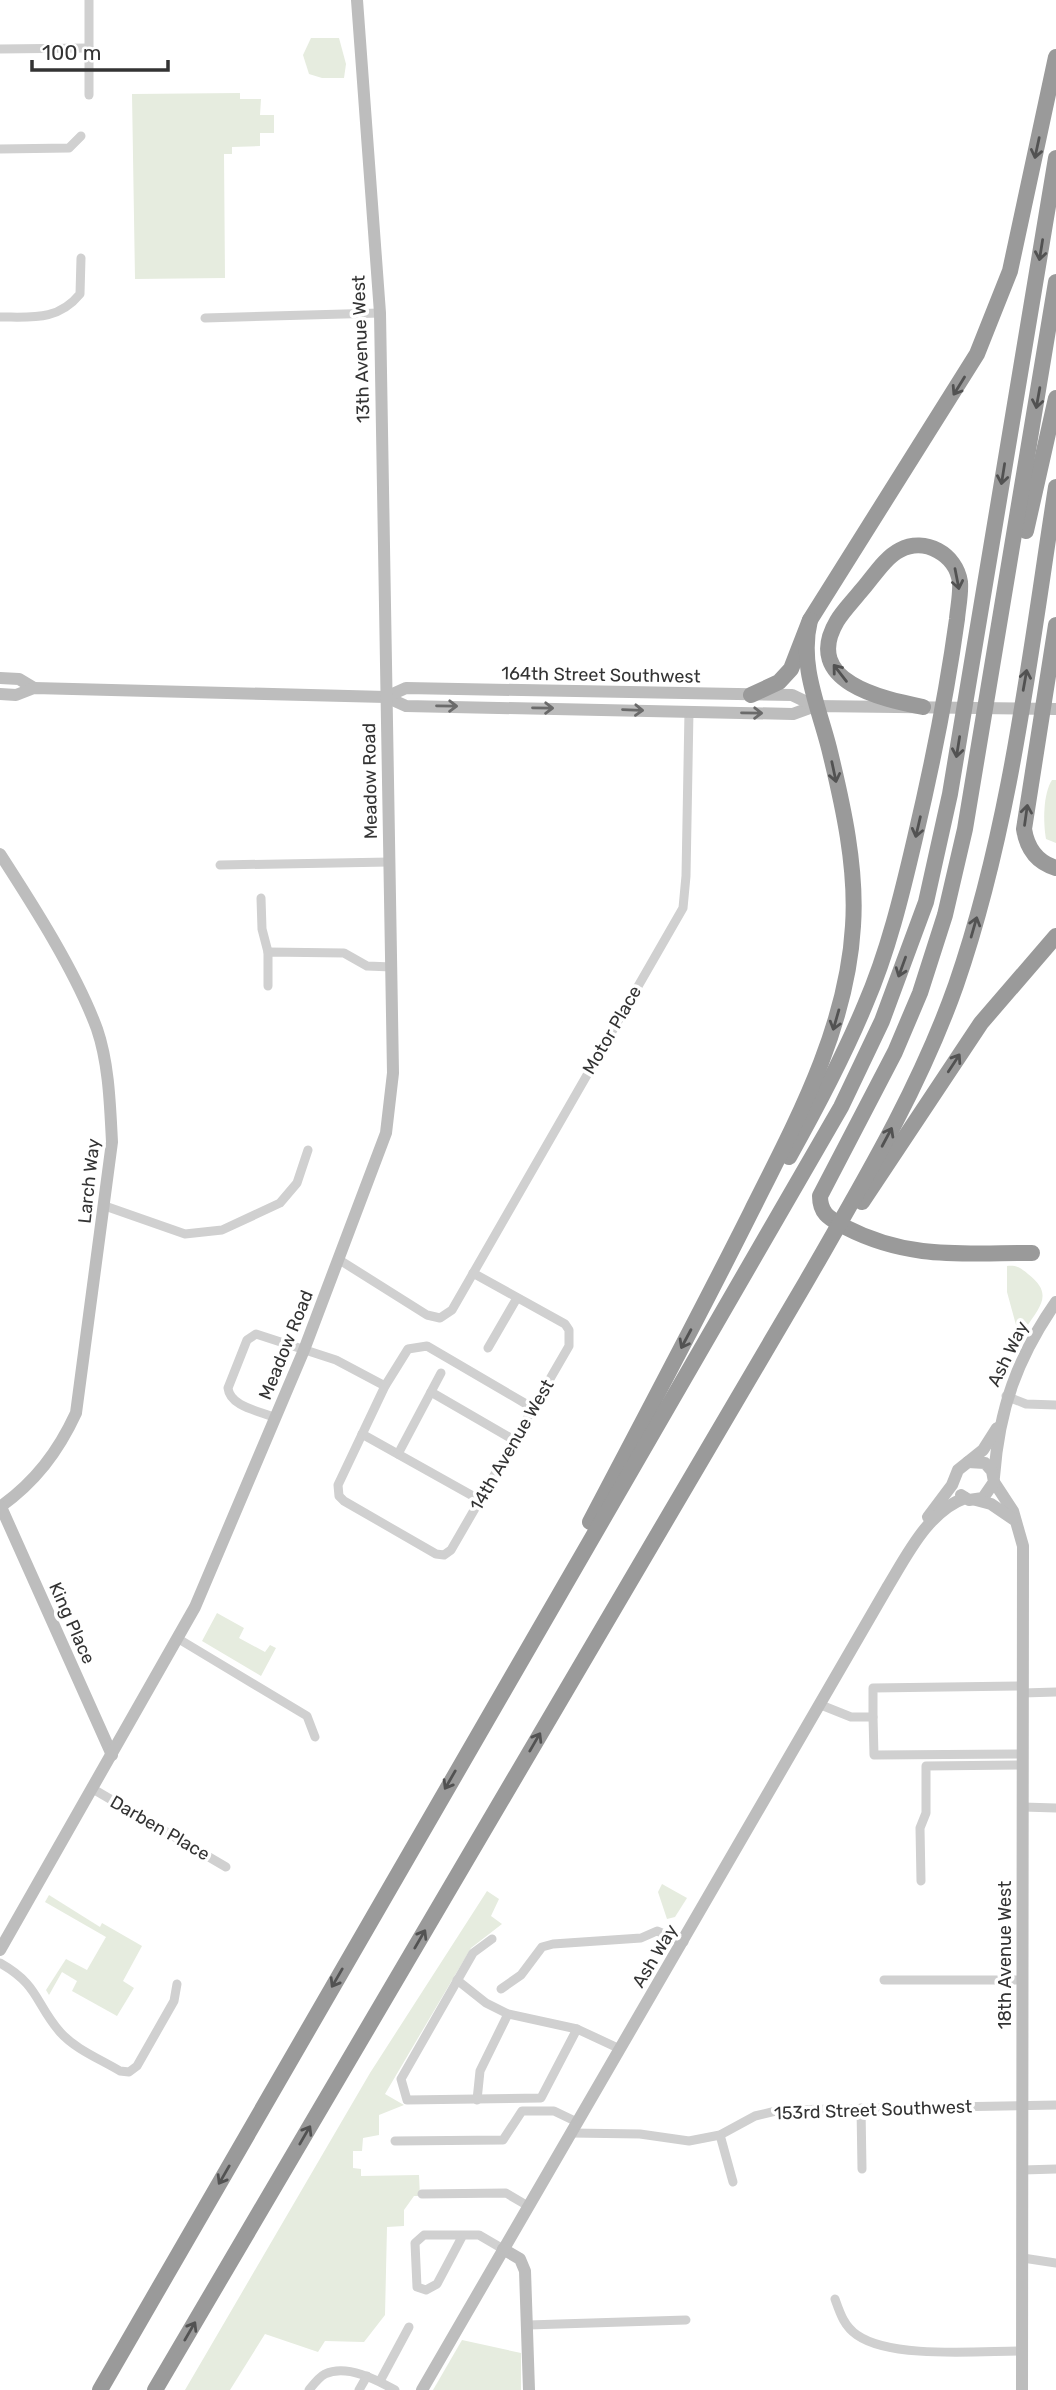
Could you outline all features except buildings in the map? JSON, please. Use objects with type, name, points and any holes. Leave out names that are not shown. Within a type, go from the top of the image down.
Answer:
[{"type":"highway","points":[[751,695],[779,682],[792,669],[810,620],[961,382],[988,331],[1018,238],[1056,57]]},
{"type":"highway","points":[[100,2390],[841,1107],[883,1021],[926,902],[950,794],[1056,158]]},
{"type":"highway","points":[[1032,1253],[929,1253],[886,1246],[841,1225],[822,1212],[820,1196],[895,1052],[920,993],[951,890],[965,829],[1056,282]]},
{"type":"highway","points":[[841,1225],[830,1204],[834,1189],[898,1065],[921,1010],[958,900],[1029,516],[1056,398]]},
{"type":"highway","points":[[155,2390],[806,1282],[908,1097],[940,1024],[969,943],[1004,798],[1056,487]]},
{"type":"highway","points":[[484,1721],[718,1279],[826,1091],[866,1003],[899,906],[929,779],[960,591],[958,574],[950,559],[937,549],[917,545],[900,550],[887,561],[838,619],[830,647],[837,672],[858,690],[923,707]]},
{"type":"highway","points":[[718,1279],[818,1073],[834,1027],[850,961],[854,912],[848,847],[829,748],[815,706],[806,645],[810,620]]},
{"type":"highway","points":[[1056,625],[1024,829],[1026,842],[1034,855],[1056,868]]},
{"type":"highway","points":[[806,1282],[879,1178],[981,1023],[1056,936]]},
{"type":"street","points":[[89,0],[89,95]]},
{"type":"street","name":"13th Avenue West","points":[[357,0],[380,313],[386,697]]},
{"type":"street","points":[[0,49],[89,48]]},
{"type":"street","points":[[0,149],[69,148],[81,136]]},
{"type":"street","points":[[0,317],[43,317],[61,312],[80,294],[81,258]]},
{"type":"street","points":[[205,318],[380,313]]},
{"type":"street","name":"164th Street Southwest","points":[[0,678],[19,679],[34,688]]},
{"type":"street","name":"164th Street Southwest","points":[[0,694],[16,695],[34,688],[386,697],[406,706],[793,714],[815,706],[1056,709]]},
{"type":"street","name":"164th Street Southwest","points":[[386,697],[406,688],[792,695],[815,706]]},
{"type":"street","name":"Meadow Road","points":[[0,1950],[195,1607],[304,1350],[390,1117],[393,1073],[392,967],[386,697]]},
{"type":"street","name":"Motor Place","points":[[338,1259],[427,1315],[440,1318],[452,1310],[683,908],[689,711]]},
{"type":"street","name":"Larch Way","points":[[0,854],[29,898],[97,1030],[110,1100],[112,1142],[76,1413],[63,1442],[38,1476],[0,1507]]},
{"type":"street","points":[[220,865],[389,862]]},
{"type":"street","points":[[261,898],[261,929],[268,952],[268,986]]},
{"type":"street","points":[[268,952],[344,953],[367,966],[392,967]]},
{"type":"street","points":[[105,1206],[185,1234],[222,1230],[280,1203],[297,1183],[308,1150]]},
{"type":"street","points":[[473,1273],[517,1298],[488,1348]]},
{"type":"street","name":"14th Avenue West","points":[[362,1434],[338,1491],[344,1502],[436,1554],[444,1555],[451,1550],[569,1346],[569,1331],[565,1324],[517,1298]]},
{"type":"street","name":"Ash Way","points":[[994,1479],[999,1425],[1006,1396],[1030,1345],[1056,1302]]},
{"type":"street","points":[[276,1418],[234,1401],[229,1394],[228,1388],[247,1340],[253,1335],[262,1334],[336,1360],[385,1386]]},
{"type":"street","points":[[480,1500],[362,1434],[385,1386],[408,1349],[427,1346],[534,1408]]},
{"type":"street","points":[[398,1454],[441,1373]]},
{"type":"street","points":[[431,1392],[514,1440]]},
{"type":"street","points":[[1006,1396],[1026,1404],[1056,1405]]},
{"type":"street","name":"Ash Way","points":[[967,1462],[983,1450],[999,1425]]},
{"type":"street","points":[[971,1499],[988,1494],[994,1479],[985,1463],[967,1462],[956,1476],[957,1489],[971,1499],[991,1504],[1016,1521]]},
{"type":"street","name":"Ash Way","points":[[918,1538],[920,1528],[956,1476]]},
{"type":"street","name":"18th Avenue West","points":[[994,1479],[1016,1521],[1023,1546],[1022,2390]]},
{"type":"street","name":"Ash Way","points":[[422,2390],[918,1538],[948,1506],[971,1499]]},
{"type":"street","name":"King Place","points":[[0,1507],[112,1755]]},
{"type":"street","points":[[177,1639],[307,1716],[315,1737]]},
{"type":"street","points":[[1023,1760],[874,1755],[873,1688],[1056,1692]]},
{"type":"street","points":[[821,1705],[851,1717],[873,1717]]},
{"type":"street","points":[[921,1881],[920,1828],[926,1813],[926,1766],[1023,1760]]},
{"type":"street","name":"Darben Place","points":[[93,1789],[226,1867]]},
{"type":"street","points":[[1023,1807],[1056,1808]]},
{"type":"street","points":[[501,1989],[521,1975],[542,1947],[553,1944],[641,1938],[657,1931],[684,1941]]},
{"type":"street","points":[[492,1939],[473,1953],[401,2079],[407,2100],[541,2098],[577,2029]]},
{"type":"street","points":[[0,1963],[32,1986],[55,2026],[71,2042],[120,2071],[129,2072],[137,2066],[174,2001],[177,1984]]},
{"type":"street","points":[[457,1980],[486,2003],[508,2014],[577,2029],[620,2049]]},
{"type":"street","points":[[884,1980],[1021,1980]]},
{"type":"street","points":[[477,2100],[480,2071],[508,2014]]},
{"type":"street","name":"153rd Street Southwest","points":[[395,2141],[503,2140],[522,2111],[554,2111],[574,2128],[689,2141],[720,2135],[755,2116],[780,2110],[1056,2105]]},
{"type":"street","points":[[861,2108],[862,2169]]},
{"type":"street","points":[[720,2135],[733,2182]]},
{"type":"street","points":[[1023,2170],[1056,2169]]},
{"type":"street","points":[[422,2194],[506,2193],[528,2206]]},
{"type":"street","points":[[463,2235],[434,2287],[423,2290],[414,2283],[415,2243],[424,2235],[463,2235],[479,2235],[520,2259],[525,2271],[529,2390]]},
{"type":"street","points":[[1023,2258],[1056,2263]]},
{"type":"street","points":[[835,2299],[843,2321],[855,2334],[874,2345],[898,2350],[1022,2351]]},
{"type":"street","points":[[528,2325],[686,2320]]},
{"type":"street","points":[[380,2381],[409,2327]]},
{"type":"street","points":[[309,2390],[324,2374],[338,2372],[367,2376],[395,2390]]},
{"type":"street","points":[[359,2390],[367,2376]]},
{"type":"shaded area","points":[[311,38],[339,38],[346,64],[344,78],[322,78],[309,74],[303,55]]},
{"type":"shaded area","points":[[240,93],[240,99],[261,99],[260,115],[274,115],[274,133],[260,133],[260,146],[232,147],[232,154],[224,154],[225,278],[135,279],[132,94]]},
{"type":"shaded area","points":[[1052,780],[1056,780],[1056,843],[1046,839],[1044,825],[1045,800]]},
{"type":"shaded area","points":[[1007,1266],[1021,1269],[1041,1288],[1040,1307],[1026,1328],[1016,1325],[1007,1292]]},
{"type":"shaded area","points":[[217,1613],[244,1628],[239,1638],[265,1652],[270,1645],[276,1648],[261,1676],[202,1641]]},
{"type":"shaded area","points":[[662,1884],[687,1898],[675,1917],[667,1919],[658,1892]]},
{"type":"shaded area","points":[[487,1891],[499,1899],[491,1916],[502,1924],[471,1948],[385,2094],[404,2105],[379,2115],[379,2135],[363,2138],[362,2151],[353,2151],[353,2168],[361,2169],[361,2176],[419,2175],[420,2196],[414,2196],[404,2210],[404,2226],[387,2227],[385,2315],[364,2342],[325,2341],[318,2352],[265,2334],[230,2390],[185,2390],[370,2073]]},
{"type":"shaded area","points":[[49,1895],[100,1927],[102,1923],[142,1946],[123,1981],[134,1988],[117,2016],[72,1991],[77,1981],[62,1972],[49,1995],[46,1990],[66,1959],[87,1970],[106,1937],[45,1902]]},
{"type":"shaded area","points":[[462,2340],[521,2353],[521,2390],[433,2390]]}]
